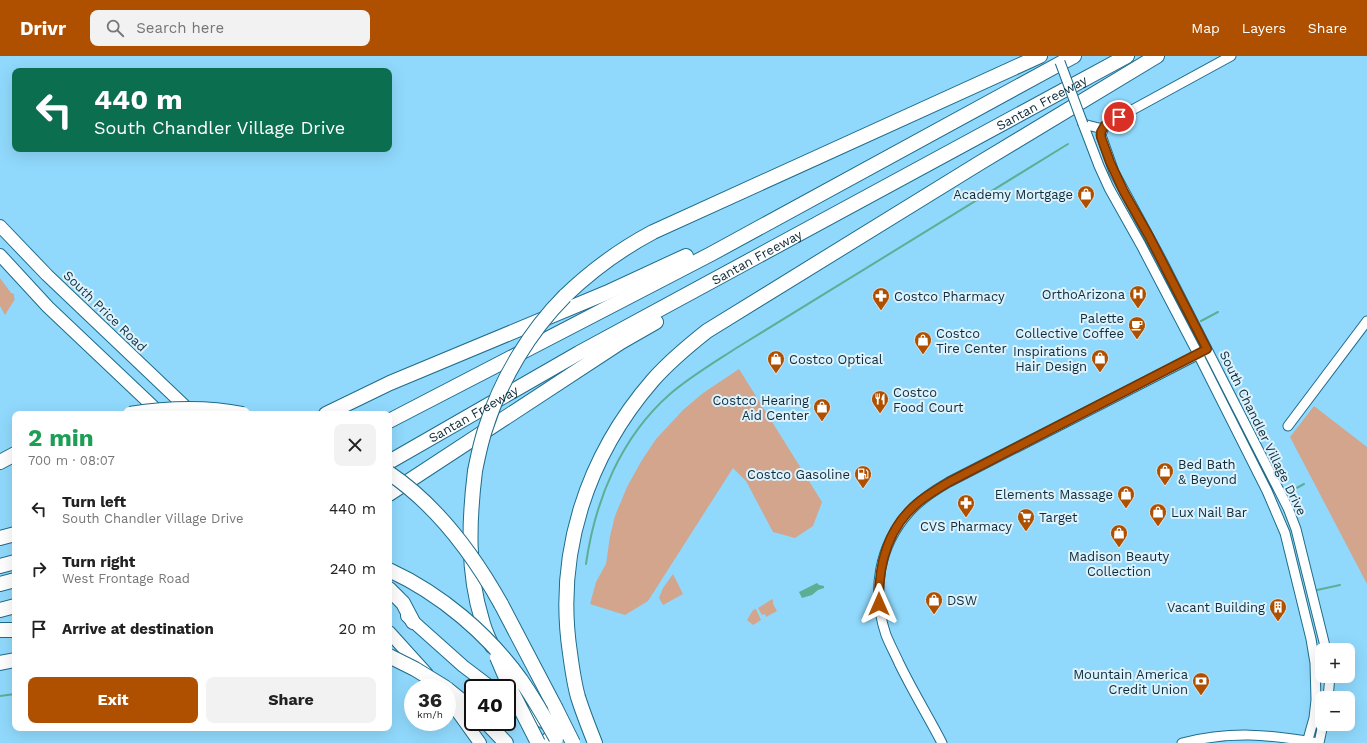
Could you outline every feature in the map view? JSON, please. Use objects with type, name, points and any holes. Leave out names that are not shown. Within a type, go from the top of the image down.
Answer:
[{"type":"highway","points":[[550,741],[512,692],[493,649],[482,620],[473,575],[470,548],[470,528],[475,471],[486,426],[505,381],[527,343],[548,315],[582,280],[615,254],[653,232],[1040,56]]},
{"type":"highway","name":"Santan Freeway","points":[[392,419],[711,254],[1074,56]]},
{"type":"highway","name":"Santan Freeway","points":[[392,460],[579,353],[1128,56]]},
{"type":"highway","points":[[595,743],[578,696],[568,635],[566,600],[567,580],[572,540],[577,518],[592,477],[612,436],[637,399],[654,379],[688,346],[726,319],[1157,56]]},
{"type":"highway","points":[[332,411],[390,383],[600,296],[787,212]]},
{"type":"highway","points":[[392,492],[621,342],[780,252],[840,213]]},
{"type":"highway","points":[[154,411],[211,411]]},
{"type":"highway","points":[[0,462],[12,456]]},
{"type":"highway","points":[[392,475],[420,498],[449,527],[474,559],[501,604],[574,743]]},
{"type":"highway","points":[[0,538],[12,535]]},
{"type":"highway","points":[[0,566],[12,563]]},
{"type":"highway","points":[[392,572],[421,587],[446,604],[481,635],[505,660],[538,705],[550,741]]},
{"type":"highway","points":[[392,580],[422,596],[442,610],[488,650],[526,699],[550,741]]},
{"type":"highway","points":[[0,584],[12,581]]},
{"type":"highway","points":[[0,592],[12,590]]},
{"type":"highway","points":[[392,592],[403,604],[413,622]]},
{"type":"highway","points":[[0,610],[12,607]]},
{"type":"highway","points":[[0,630],[12,630]]},
{"type":"highway","points":[[392,658],[430,679]]},
{"type":"highway","points":[[0,663],[12,661]]},
{"type":"highway","points":[[456,697],[464,703]]},
{"type":"highway","points":[[538,719],[569,743]]},
{"type":"highway","points":[[495,731],[506,743]]},
{"type":"main road","name":"South Price Road","points":[[0,226],[11,239],[70,297],[190,411]]},
{"type":"main road","points":[[0,255],[48,307],[153,409]]},
{"type":"main road","points":[[392,601],[462,666],[480,679]]},
{"type":"main road","points":[[392,635],[432,679]]},
{"type":"main road","points":[[516,704],[574,743]]},
{"type":"main road","points":[[456,710],[480,743]]},
{"type":"street","name":"South Chandler Village Drive","points":[[1058,56],[1099,166],[1109,188],[1141,245],[1198,354],[1277,512],[1292,557],[1315,663],[1316,700],[1313,742]]},
{"type":"street","points":[[1083,124],[1103,129],[1112,121],[1231,56]]},
{"type":"street","name":"South Chandler Village Drive","points":[[1103,129],[1101,137],[1114,172],[1161,259],[1277,486],[1296,529],[1324,643]]},
{"type":"street","points":[[1288,426],[1367,320]]},
{"type":"street","points":[[942,743],[888,641],[881,616],[878,592],[883,555],[889,541],[899,525],[920,501],[949,482],[1207,349]]},
{"type":"street","points":[[1182,743],[1206,738],[1243,734],[1272,735],[1313,742],[1319,731]]},
{"type":"shaded area","points":[[0,278],[11,293],[14,294],[15,299],[5,315],[0,306]]},
{"type":"shaded area","points":[[739,369],[822,502],[813,526],[795,538],[773,532],[746,481],[733,468],[648,601],[625,615],[590,604],[596,582],[606,564],[610,536],[615,516],[627,487],[642,460],[656,439],[683,410],[703,393]]},
{"type":"shaded area","points":[[1314,406],[1367,447],[1367,584],[1290,437]]},
{"type":"shaded area","points":[[673,574],[683,594],[663,605],[659,598],[663,588]]},
{"type":"shaded area","points":[[817,583],[824,586],[824,588],[818,590],[812,595],[802,598],[799,592]]},
{"type":"shaded area","points":[[773,599],[773,604],[777,611],[766,617],[765,614],[762,615],[758,608]]},
{"type":"shaded area","points":[[756,609],[761,620],[753,625],[747,620],[753,610]]},
{"type":"waterway","points":[[586,564],[596,516],[613,471],[637,430],[653,411],[678,387],[738,347],[1068,144]]},
{"type":"waterway","points":[[1201,321],[1218,312]]},
{"type":"waterway","points":[[1289,492],[1304,484]]},
{"type":"waterway","points":[[1317,590],[1340,585]]},
{"type":"waterway","points":[[0,696],[12,694]]},
{"type":"place","name":"Academy Mortgage","points":[[1086,209]]},
{"type":"place","name":"OrthoArizona","points":[[1138,309]]},
{"type":"place","name":"Costco Pharmacy","points":[[881,311]]},
{"type":"place","name":"Palette Collective Coffee","points":[[1137,340]]},
{"type":"place","name":"Costco Tire Center","points":[[923,355]]},
{"type":"place","name":"Inspirations Hair Design","points":[[1100,373]]},
{"type":"place","name":"Costco Optical","points":[[776,374]]},
{"type":"place","name":"Costco Food Court","points":[[880,414]]},
{"type":"place","name":"Costco Hearing Aid Center","points":[[822,422]]},
{"type":"place","name":"Bed Bath & Beyond","points":[[1165,486]]},
{"type":"place","name":"Costco Gasoline","points":[[863,489]]},
{"type":"place","name":"Elements Massage","points":[[1126,509]]},
{"type":"place","name":"CVS Pharmacy","points":[[966,518]]},
{"type":"place","name":"Lux Nail Bar","points":[[1158,527]]},
{"type":"place","name":"Target","points":[[1026,532]]},
{"type":"place","name":"Madison Beauty Collection","points":[[1119,548]]},
{"type":"place","name":"DSW","points":[[934,615]]},
{"type":"place","name":"Vacant Building","points":[[1278,622]]},
{"type":"place","name":"Mountain America Credit Union","points":[[1201,696]]},
{"type":"route","points":[[879,604],[879,579],[883,555],[889,541],[899,525],[920,501],[949,482],[1207,349],[1149,236],[1124,192],[1110,162],[1101,137],[1101,132],[1105,125],[1119,117]]}]
